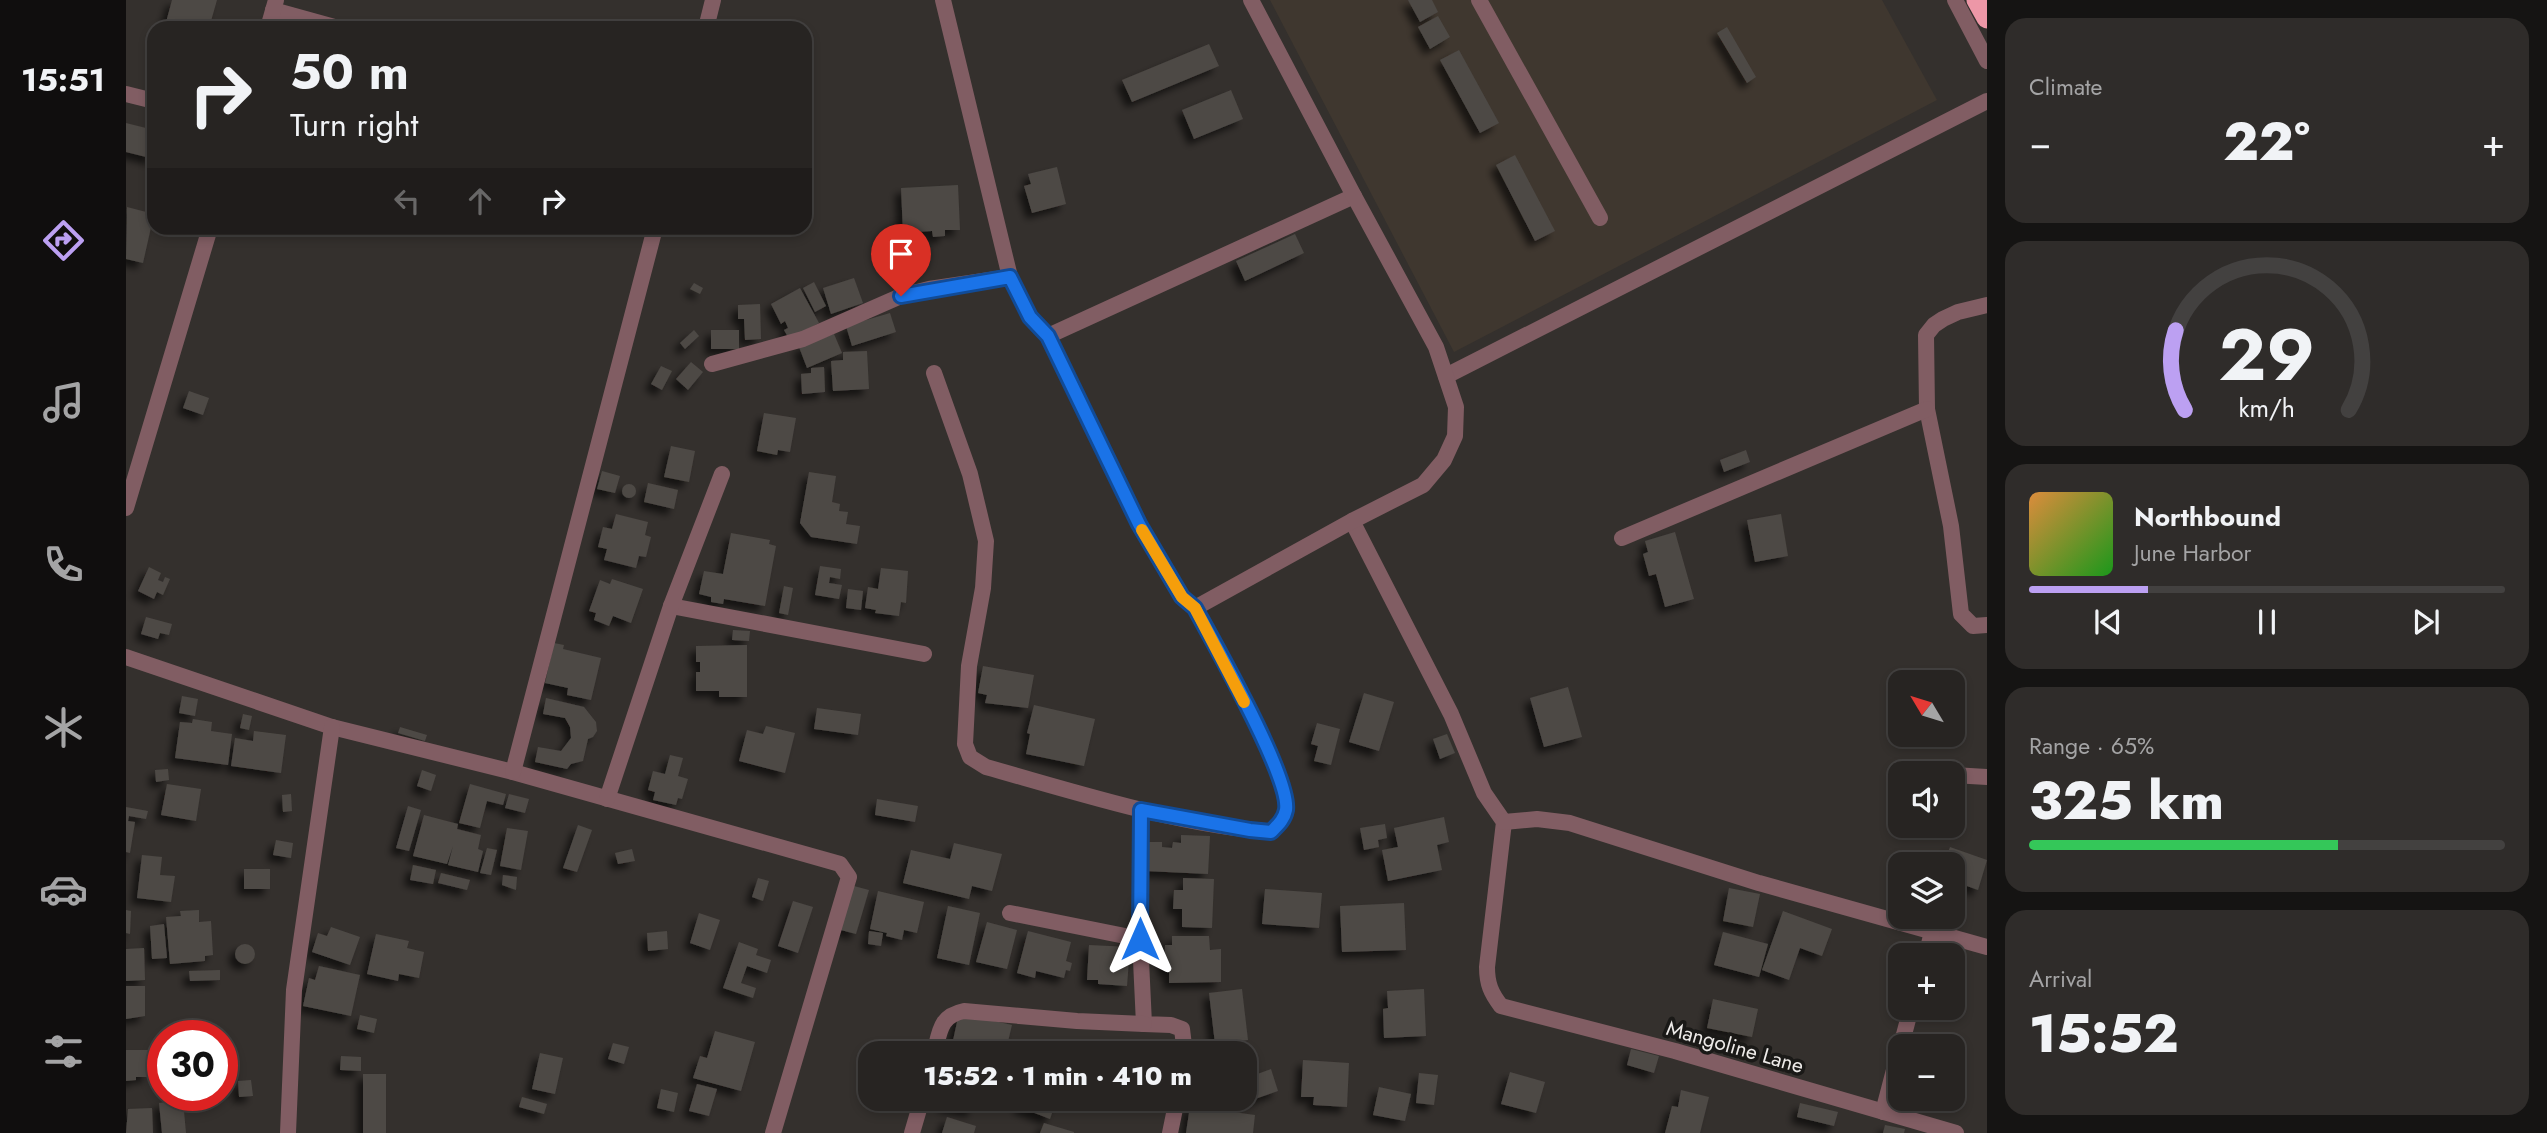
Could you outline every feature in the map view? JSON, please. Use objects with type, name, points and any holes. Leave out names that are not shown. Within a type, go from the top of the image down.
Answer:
[{"type":"highway","points":[[1977,0],[1987,18]]},
{"type":"street","points":[[708,21],[713,0]]},
{"type":"street","points":[[934,373],[970,474],[986,541],[983,588],[969,666],[965,744],[970,757],[986,767],[1141,810],[1271,832],[1281,823],[1286,808],[1281,781],[1267,748],[1195,608],[1182,597],[1139,524],[1048,336],[1030,317],[1010,277],[943,0]]},
{"type":"street","points":[[1195,608],[1423,485],[1444,460],[1455,436],[1456,407],[1436,347],[1251,0]]},
{"type":"street","points":[[1479,0],[1600,218]]},
{"type":"street","points":[[1955,0],[1987,61]]},
{"type":"street","points":[[274,5],[319,21]]},
{"type":"street","points":[[126,94],[147,99]]},
{"type":"street","points":[[1446,376],[1987,101]]},
{"type":"street","points":[[1048,336],[1354,196]]},
{"type":"street","points":[[126,508],[208,235]]},
{"type":"street","points":[[513,772],[653,235]]},
{"type":"street","points":[[712,363],[803,338],[901,296],[1010,277]]},
{"type":"street","points":[[1987,305],[1958,312],[1943,319],[1926,335],[1927,409],[1951,526],[1961,614],[1973,626],[1987,625]]},
{"type":"street","points":[[1622,538],[1927,409]]},
{"type":"street","points":[[607,799],[671,606],[722,474]]},
{"type":"street","points":[[1352,521],[1451,714],[1484,793],[1504,822],[1537,819],[1570,823],[1759,883],[1987,947]]},
{"type":"street","points":[[671,606],[924,654]]},
{"type":"street","points":[[126,657],[332,727],[513,772],[840,864],[849,877],[772,1133]]},
{"type":"street","points":[[288,1133],[294,990],[332,727]]},
{"type":"street","points":[[1965,776],[1987,778]]},
{"type":"street","points":[[1141,810],[1140,939],[1144,1024]]},
{"type":"street","name":"Mangoline Lane","points":[[1504,822],[1487,967],[1487,982],[1501,1006],[1675,1051],[1956,1133]]},
{"type":"street","points":[[1010,913],[1140,939]]},
{"type":"street","points":[[1929,943],[1932,932]]},
{"type":"street","points":[[938,1041],[943,1023],[951,1014],[964,1011],[1077,1021],[1171,1025],[1182,1028],[1184,1041]]},
{"type":"street","points":[[1883,1112],[1888,1094]]},
{"type":"street","points":[[912,1133],[918,1111]]},
{"type":"street","points":[[1170,1133],[1175,1111]]},
{"type":"shaded area","points":[[1270,0],[1882,0],[1937,100],[1454,352]]},
{"type":"building","points":[[172,0],[217,0],[211,21],[166,21]]},
{"type":"building","points":[[1408,0],[1432,0],[1438,12],[1420,22]]},
{"type":"building","points":[[1438,16],[1450,37],[1430,49],[1418,27]]},
{"type":"building","points":[[1727,27],[1756,77],[1747,83],[1717,33]]},
{"type":"building","points":[[1209,44],[1219,66],[1132,102],[1122,80]]},
{"type":"building","points":[[1459,50],[1499,123],[1480,133],[1440,60]]},
{"type":"building","points":[[1231,90],[1243,119],[1194,139],[1182,110]]},
{"type":"building","points":[[126,123],[147,128],[147,157],[126,152]]},
{"type":"building","points":[[1515,155],[1555,231],[1535,241],[1496,165]]},
{"type":"building","points":[[1057,167],[1066,204],[1032,213],[1024,186],[1031,184],[1028,174]]},
{"type":"building","points":[[958,185],[960,230],[945,230],[945,236],[933,237],[932,231],[903,233],[901,188]]},
{"type":"building","points":[[127,207],[147,212],[147,235],[149,235],[143,263],[126,259]]},
{"type":"building","points":[[1295,234],[1304,253],[1245,281],[1236,261]]},
{"type":"building","points":[[854,278],[863,303],[831,314],[823,288]]},
{"type":"building","points":[[814,282],[826,306],[815,312],[803,288]]},
{"type":"building","points":[[694,283],[703,288],[700,294],[690,289]]},
{"type":"building","points":[[800,288],[819,323],[789,339],[784,330],[788,328],[785,321],[781,324],[771,304]]},
{"type":"building","points":[[760,304],[761,339],[745,340],[744,319],[738,319],[738,305]]},
{"type":"building","points":[[890,313],[896,332],[852,346],[846,326]]},
{"type":"building","points":[[694,330],[699,336],[685,349],[680,343]]},
{"type":"building","points":[[711,330],[739,330],[739,349],[711,349]]},
{"type":"building","points":[[834,334],[842,353],[807,368],[799,347]]},
{"type":"building","points":[[867,351],[869,389],[833,391],[831,361],[843,360],[843,352]]},
{"type":"building","points":[[691,362],[703,372],[688,390],[676,379]]},
{"type":"building","points":[[661,366],[672,371],[662,390],[651,384]]},
{"type":"building","points":[[824,367],[825,392],[802,394],[801,374],[811,373],[811,368]]},
{"type":"building","points":[[189,391],[209,398],[203,415],[183,408]]},
{"type":"building","points":[[764,413],[796,418],[790,452],[778,450],[777,455],[757,451]]},
{"type":"building","points":[[671,446],[695,451],[689,482],[664,477]]},
{"type":"building","points":[[1746,450],[1750,462],[1724,472],[1720,460]]},
{"type":"building","points":[[602,471],[620,476],[615,493],[597,489]]},
{"type":"building","points":[[809,472],[836,476],[832,502],[840,504],[839,511],[848,512],[846,524],[860,526],[857,544],[811,537],[800,523]]},
{"type":"building","points":[[648,483],[678,490],[674,509],[644,502]]},
{"type":"building","points":[[626,484],[632,484],[636,491],[632,498],[626,498],[622,494],[622,488]]},
{"type":"building","points":[[616,514],[648,522],[645,535],[651,537],[646,557],[639,556],[636,568],[604,560],[607,549],[598,547],[603,527],[612,529]]},
{"type":"building","points":[[1781,514],[1788,556],[1755,562],[1747,520]]},
{"type":"building","points":[[1675,532],[1694,599],[1665,607],[1656,574],[1649,576],[1643,554],[1648,552],[1645,541]]},
{"type":"building","points":[[731,533],[770,540],[769,544],[776,546],[765,606],[724,599],[723,604],[711,602],[711,597],[699,594],[704,571],[723,574]]},
{"type":"building","points":[[820,566],[841,569],[840,579],[830,577],[829,583],[842,585],[839,599],[815,595]]},
{"type":"building","points":[[149,567],[161,573],[158,580],[163,582],[165,577],[170,579],[163,595],[157,592],[154,599],[138,591]]},
{"type":"building","points":[[881,568],[908,571],[906,603],[901,602],[899,616],[875,613],[876,610],[865,608],[868,587],[878,589]]},
{"type":"building","points":[[612,579],[643,589],[631,623],[613,616],[609,626],[594,620],[596,613],[589,611],[600,580],[610,584]]},
{"type":"building","points":[[784,586],[793,588],[788,615],[779,613]]},
{"type":"building","points":[[848,589],[863,591],[861,610],[846,608]]},
{"type":"building","points":[[146,617],[172,624],[169,635],[160,633],[158,639],[141,634]]},
{"type":"building","points":[[733,630],[750,631],[749,641],[732,640]]},
{"type":"building","points":[[554,643],[564,645],[563,649],[601,658],[591,700],[567,695],[568,688],[545,683]]},
{"type":"building","points":[[747,645],[747,697],[719,697],[719,691],[696,691],[696,672],[700,672],[700,662],[696,662],[696,646]]},
{"type":"building","points":[[983,666],[1034,675],[1028,708],[985,703],[987,695],[978,693]]},
{"type":"building","points":[[1568,687],[1582,737],[1544,747],[1530,698]]},
{"type":"building","points":[[1364,693],[1394,702],[1379,751],[1349,742]]},
{"type":"building","points":[[182,696],[198,699],[195,716],[179,713]]},
{"type":"building","points":[[546,698],[584,707],[596,722],[597,731],[588,739],[583,761],[571,764],[567,769],[535,762],[538,747],[561,751],[571,738],[570,727],[565,718],[543,714]]},
{"type":"building","points":[[1034,705],[1095,719],[1084,766],[1026,754],[1030,734],[1027,733]]},
{"type":"building","points":[[817,708],[861,714],[858,735],[814,729]]},
{"type":"building","points":[[243,714],[252,716],[249,730],[240,728]]},
{"type":"building","points":[[193,719],[212,722],[211,731],[232,734],[228,765],[175,758],[180,722],[192,723]]},
{"type":"building","points":[[1317,723],[1340,729],[1331,765],[1314,761],[1318,746],[1311,744]]},
{"type":"building","points":[[766,726],[795,733],[785,773],[739,761],[747,730],[763,734]]},
{"type":"building","points":[[400,727],[427,735],[425,741],[398,733]]},
{"type":"building","points":[[254,731],[286,735],[281,773],[231,766],[235,738],[253,741]]},
{"type":"building","points":[[1447,734],[1455,753],[1440,759],[1433,739]]},
{"type":"building","points":[[670,755],[683,758],[678,776],[688,779],[682,799],[678,798],[676,805],[653,800],[655,792],[648,790],[653,771],[665,774]]},
{"type":"building","points":[[168,769],[169,780],[156,782],[155,770]]},
{"type":"building","points":[[422,770],[436,775],[431,791],[417,786]]},
{"type":"building","points":[[167,784],[201,789],[196,821],[161,815]]},
{"type":"building","points":[[470,784],[506,794],[503,805],[487,801],[480,828],[459,823]]},
{"type":"building","points":[[291,794],[292,811],[283,812],[282,795]]},
{"type":"building","points":[[509,794],[529,799],[525,813],[505,808]]},
{"type":"building","points":[[877,799],[918,806],[915,822],[875,815]]},
{"type":"building","points":[[408,806],[421,810],[409,851],[396,848]]},
{"type":"building","points":[[126,807],[148,811],[146,819],[129,816],[128,821],[135,822],[130,853],[126,852]]},
{"type":"building","points":[[424,815],[458,824],[457,829],[481,835],[478,849],[483,851],[478,872],[448,865],[453,846],[447,864],[413,856]]},
{"type":"building","points":[[1444,817],[1449,842],[1437,845],[1442,870],[1388,881],[1382,850],[1398,847],[1394,828]]},
{"type":"building","points":[[1385,824],[1387,838],[1378,840],[1379,847],[1364,850],[1360,828]]},
{"type":"building","points":[[578,825],[592,830],[577,872],[563,868]]},
{"type":"building","points":[[507,828],[528,831],[521,870],[500,866]]},
{"type":"building","points":[[1181,835],[1210,836],[1208,874],[1145,871],[1147,842],[1162,842],[1162,847],[1172,848],[1173,842],[1181,843]]},
{"type":"building","points":[[276,840],[293,843],[291,858],[273,855]]},
{"type":"building","points":[[954,843],[1002,854],[992,891],[972,886],[969,899],[903,883],[911,850],[950,859]]},
{"type":"building","points":[[1950,847],[1964,852],[1948,852]]},
{"type":"building","points":[[487,848],[497,850],[491,875],[480,873]]},
{"type":"building","points":[[632,849],[635,861],[618,864],[615,853]]},
{"type":"building","points":[[1965,852],[1987,860],[1978,890],[1965,885]]},
{"type":"building","points":[[142,855],[162,857],[160,875],[175,876],[171,902],[137,898]]},
{"type":"building","points":[[413,865],[436,870],[433,884],[410,880]]},
{"type":"building","points":[[244,869],[270,869],[270,889],[244,889]]},
{"type":"building","points":[[441,873],[470,880],[467,890],[438,883]]},
{"type":"building","points":[[503,875],[517,877],[516,890],[502,885]]},
{"type":"building","points":[[758,878],[769,881],[763,901],[752,897]]},
{"type":"building","points":[[1183,878],[1214,879],[1212,928],[1182,927],[1182,909],[1173,909],[1174,890],[1183,890]]},
{"type":"building","points":[[850,885],[869,890],[856,934],[837,929]]},
{"type":"building","points":[[1729,888],[1760,894],[1753,927],[1723,921]]},
{"type":"building","points":[[1265,889],[1322,893],[1319,928],[1262,924]]},
{"type":"building","points":[[878,891],[924,902],[917,933],[904,930],[902,940],[870,929]]},
{"type":"building","points":[[793,901],[813,907],[798,953],[778,946]]},
{"type":"building","points":[[1404,903],[1406,950],[1342,952],[1340,906]]},
{"type":"building","points":[[948,906],[980,913],[969,965],[937,958]]},
{"type":"building","points":[[126,910],[131,911],[130,934],[126,933]]},
{"type":"building","points":[[199,910],[199,922],[211,921],[213,955],[205,956],[205,961],[170,964],[166,917],[181,916],[180,911]]},
{"type":"building","points":[[1783,911],[1832,929],[1822,956],[1800,948],[1789,980],[1762,970]]},
{"type":"building","points":[[699,913],[720,920],[710,950],[690,943]]},
{"type":"building","points":[[987,922],[1017,930],[1007,969],[976,962]]},
{"type":"building","points":[[164,924],[167,958],[152,959],[150,926]]},
{"type":"building","points":[[331,927],[360,937],[350,965],[312,952],[318,933],[327,936]]},
{"type":"building","points":[[667,931],[668,949],[648,951],[647,933]]},
{"type":"building","points":[[869,931],[883,933],[881,946],[868,944]]},
{"type":"building","points":[[1028,931],[1071,942],[1066,961],[1072,963],[1064,978],[1036,971],[1035,978],[1017,973]]},
{"type":"building","points":[[1723,932],[1768,944],[1759,977],[1714,965]]},
{"type":"building","points":[[376,934],[409,941],[407,948],[424,952],[419,978],[399,974],[398,981],[367,974]]},
{"type":"building","points":[[1172,936],[1209,936],[1210,950],[1221,949],[1221,982],[1169,983],[1169,971],[1164,971],[1165,945],[1172,945]]},
{"type":"building","points":[[739,942],[758,949],[756,955],[771,960],[767,973],[747,966],[741,983],[756,988],[753,998],[723,988]]},
{"type":"building","points":[[245,944],[252,947],[255,954],[252,961],[245,964],[238,961],[235,954],[238,947]]},
{"type":"building","points":[[1089,945],[1130,947],[1127,986],[1098,984],[1098,980],[1087,980]]},
{"type":"building","points":[[144,948],[145,980],[126,981],[126,949]]},
{"type":"building","points":[[319,966],[360,975],[351,1016],[303,1006],[309,978],[315,980]]},
{"type":"building","points":[[220,970],[220,980],[190,981],[189,971]]},
{"type":"building","points":[[126,986],[145,986],[145,1016],[126,1019]]},
{"type":"building","points":[[1242,989],[1248,1040],[1215,1041],[1209,993]]},
{"type":"building","points":[[1424,989],[1426,1036],[1384,1038],[1383,1009],[1388,1008],[1387,991]]},
{"type":"building","points":[[1713,999],[1758,1009],[1752,1037],[1707,1028]]},
{"type":"building","points":[[959,1013],[1012,1025],[1008,1041],[953,1041]]},
{"type":"building","points":[[360,1015],[377,1019],[374,1033],[357,1029]]},
{"type":"building","points":[[715,1031],[755,1042],[741,1091],[693,1078],[700,1056],[707,1058]]},
{"type":"building","points":[[613,1043],[629,1047],[624,1064],[608,1059]]},
{"type":"building","points":[[1631,1049],[1659,1056],[1654,1073],[1627,1065]]},
{"type":"building","points":[[126,1050],[147,1050],[147,1077],[126,1081]]},
{"type":"building","points":[[540,1053],[563,1058],[555,1094],[532,1089]]},
{"type":"building","points":[[341,1056],[361,1057],[361,1071],[340,1070]]},
{"type":"building","points":[[1303,1060],[1349,1063],[1347,1107],[1313,1105],[1314,1097],[1301,1097]]},
{"type":"building","points":[[1271,1069],[1278,1091],[1257,1098],[1257,1074]]},
{"type":"building","points":[[1510,1072],[1545,1082],[1536,1113],[1501,1104]]},
{"type":"building","points":[[1419,1073],[1438,1075],[1434,1105],[1416,1103]]},
{"type":"building","points":[[363,1074],[386,1074],[386,1133],[363,1133]]},
{"type":"building","points":[[251,1080],[253,1096],[239,1097],[238,1081]]},
{"type":"building","points":[[697,1084],[717,1089],[709,1116],[689,1111]]},
{"type":"building","points":[[1379,1087],[1411,1094],[1405,1121],[1373,1115]]},
{"type":"building","points":[[661,1089],[678,1093],[674,1112],[657,1108]]},
{"type":"building","points":[[1681,1090],[1709,1097],[1700,1133],[1665,1133],[1672,1106],[1678,1107]]},
{"type":"building","points":[[522,1097],[547,1104],[544,1114],[519,1107]]},
{"type":"building","points":[[1800,1103],[1838,1112],[1834,1126],[1797,1117]]},
{"type":"building","points":[[147,1108],[147,1111],[152,1111],[153,1133],[126,1133],[128,1109]]},
{"type":"building","points":[[160,1111],[184,1111],[186,1133],[162,1133]]},
{"type":"building","points":[[1029,1111],[1053,1111],[1050,1119]]},
{"type":"building","points":[[1189,1111],[1226,1111],[1255,1115],[1253,1133],[1186,1133]]},
{"type":"building","points":[[947,1117],[976,1126],[974,1133],[942,1133]]},
{"type":"building","points":[[1044,1123],[1074,1132],[1074,1133],[1040,1133]]},
{"type":"building","points":[[1885,1125],[1905,1129],[1904,1133],[1883,1133]]},
{"type":"slow traffic","points":[[1142,530],[1182,597],[1195,608],[1244,702]]},
{"type":"route","points":[[901,296],[1010,277],[1030,317],[1048,336],[1139,524],[1182,597],[1195,608],[1267,748],[1281,781],[1286,808],[1281,823],[1271,832],[1141,810],[1140,939]]}]
